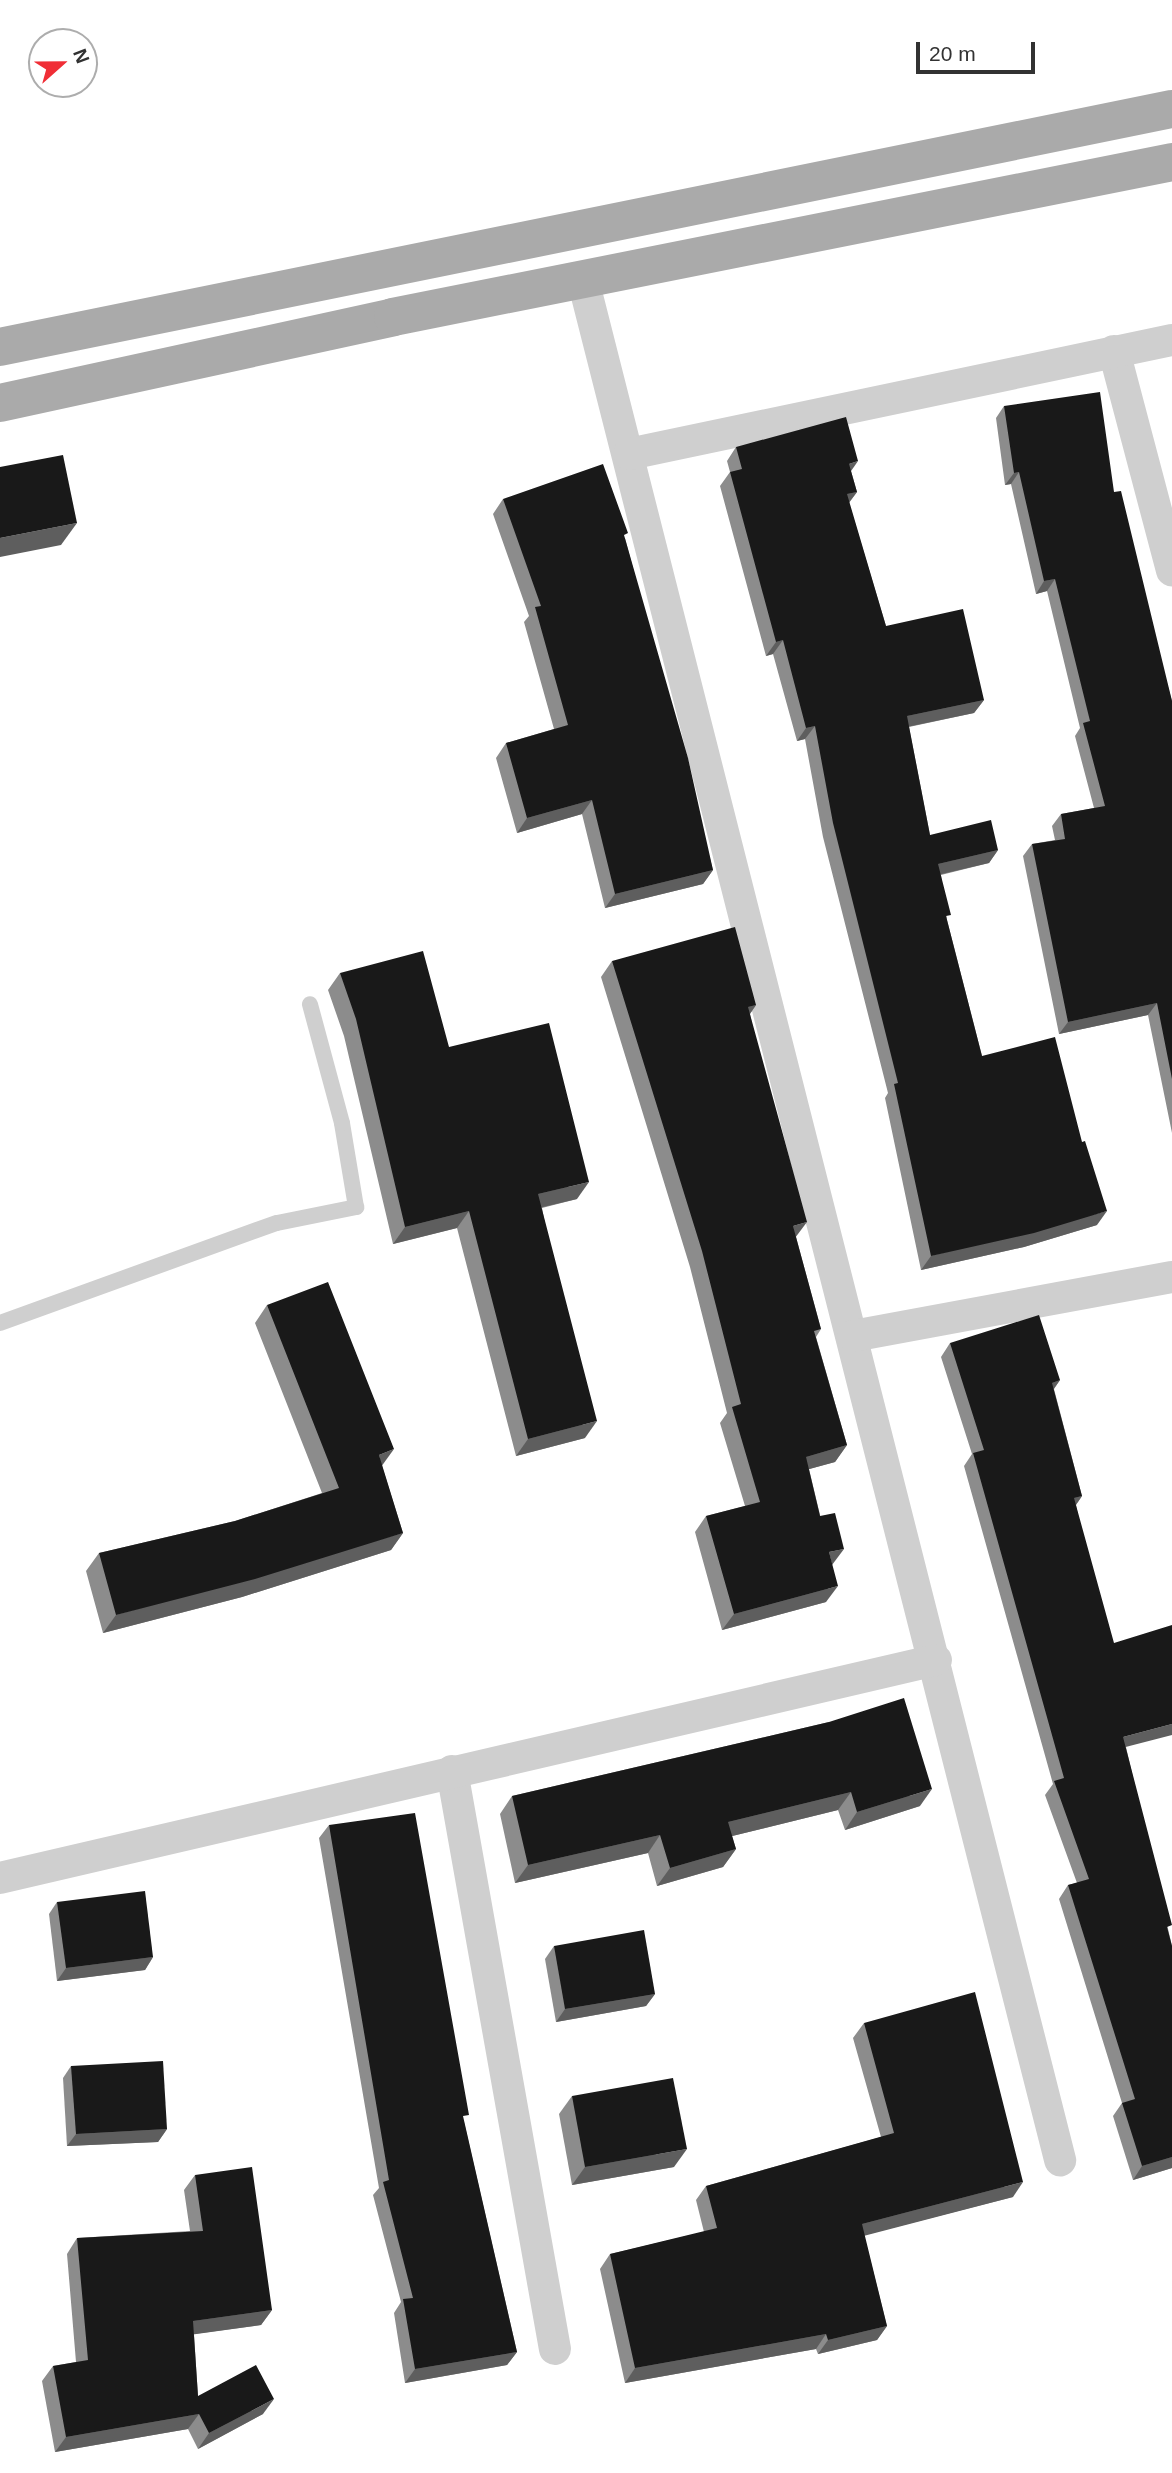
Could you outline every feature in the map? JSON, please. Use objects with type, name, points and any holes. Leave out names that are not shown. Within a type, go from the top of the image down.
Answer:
[{"type":"main road","points":[[0,347],[1172,109]]},
{"type":"main road","points":[[0,403],[583,279],[1172,162]]},
{"type":"street","points":[[583,279],[936,1660],[1060,2160]]},
{"type":"street","points":[[629,454],[1172,340]]},
{"type":"street","points":[[1114,351],[1172,570]]},
{"type":"street","points":[[853,1336],[1172,1277]]},
{"type":"street","points":[[0,1878],[936,1660]]},
{"type":"street","points":[[452,1771],[555,2349]]},
{"type":"lane","points":[[0,1323],[277,1223],[356,1207],[342,1123],[310,1004]]},
{"type":"building","points":[[1100,392],[1114,492],[1121,491],[1172,701],[1172,1079],[1157,1003],[1068,1022],[1032,844],[1065,839],[1061,814],[1105,806],[1083,723],[1090,721],[1055,579],[1044,581],[1019,472],[1014,473],[1004,406]]},
{"type":"building","points":[[846,417],[858,461],[849,464],[857,492],[847,494],[886,626],[963,609],[984,700],[907,716],[930,835],[991,820],[998,850],[938,864],[951,915],[946,916],[982,1056],[1055,1037],[1082,1142],[1085,1141],[1107,1211],[1034,1233],[931,1256],[894,1084],[898,1083],[833,823],[815,726],[806,728],[783,640],[776,642],[730,472],[742,469],[736,447]]},
{"type":"building","points":[[63,455],[77,523],[0,538],[0,467]]},
{"type":"building","points":[[603,464],[628,533],[624,535],[688,758],[713,870],[615,894],[592,800],[527,818],[506,743],[568,725],[535,607],[541,606],[503,499]]},
{"type":"building","points":[[735,927],[756,1005],[748,1007],[807,1222],[793,1226],[821,1329],[814,1331],[847,1445],[806,1457],[820,1516],[835,1513],[844,1549],[829,1552],[838,1586],[734,1614],[706,1516],[760,1502],[732,1407],[741,1404],[702,1251],[612,961]]},
{"type":"building","points":[[423,951],[449,1047],[549,1023],[589,1182],[538,1194],[597,1421],[528,1439],[469,1211],[405,1227],[356,1019],[340,973]]},
{"type":"building","points":[[328,1282],[394,1449],[379,1455],[403,1533],[255,1579],[116,1615],[99,1553],[235,1521],[339,1488],[267,1305]]},
{"type":"building","points":[[1039,1315],[1060,1380],[1052,1383],[1082,1496],[1074,1498],[1114,1643],[1172,1625],[1172,1724],[1123,1737],[1172,1925],[1167,1927],[1172,1946],[1172,2157],[1142,2166],[1122,2103],[1135,2099],[1068,1885],[1089,1879],[1054,1781],[1064,1778],[973,1453],[984,1450],[950,1343]]},
{"type":"building","points":[[904,1698],[932,1789],[857,1812],[851,1792],[728,1822],[736,1849],[670,1868],[660,1835],[528,1865],[512,1796],[829,1722]]},
{"type":"building","points":[[415,1813],[469,2115],[463,2116],[517,2352],[415,2369],[403,2299],[413,2298],[383,2182],[389,2180],[329,1825]]},
{"type":"building","points":[[145,1891],[153,1957],[66,1968],[57,1902]]},
{"type":"building","points":[[644,1930],[655,1994],[565,2009],[554,1946]]},
{"type":"building","points":[[975,1992],[1023,2182],[862,2224],[887,2326],[828,2340],[826,2334],[635,2368],[610,2254],[717,2228],[706,2186],[894,2133],[864,2023]]},
{"type":"building","points":[[163,2061],[167,2129],[76,2134],[71,2066]]},
{"type":"building","points":[[673,2078],[687,2149],[585,2167],[572,2096]]},
{"type":"building","points":[[252,2167],[272,2310],[193,2321],[198,2396],[256,2365],[274,2399],[209,2433],[199,2414],[66,2437],[53,2366],[88,2360],[77,2238],[203,2231],[195,2175]]}]
